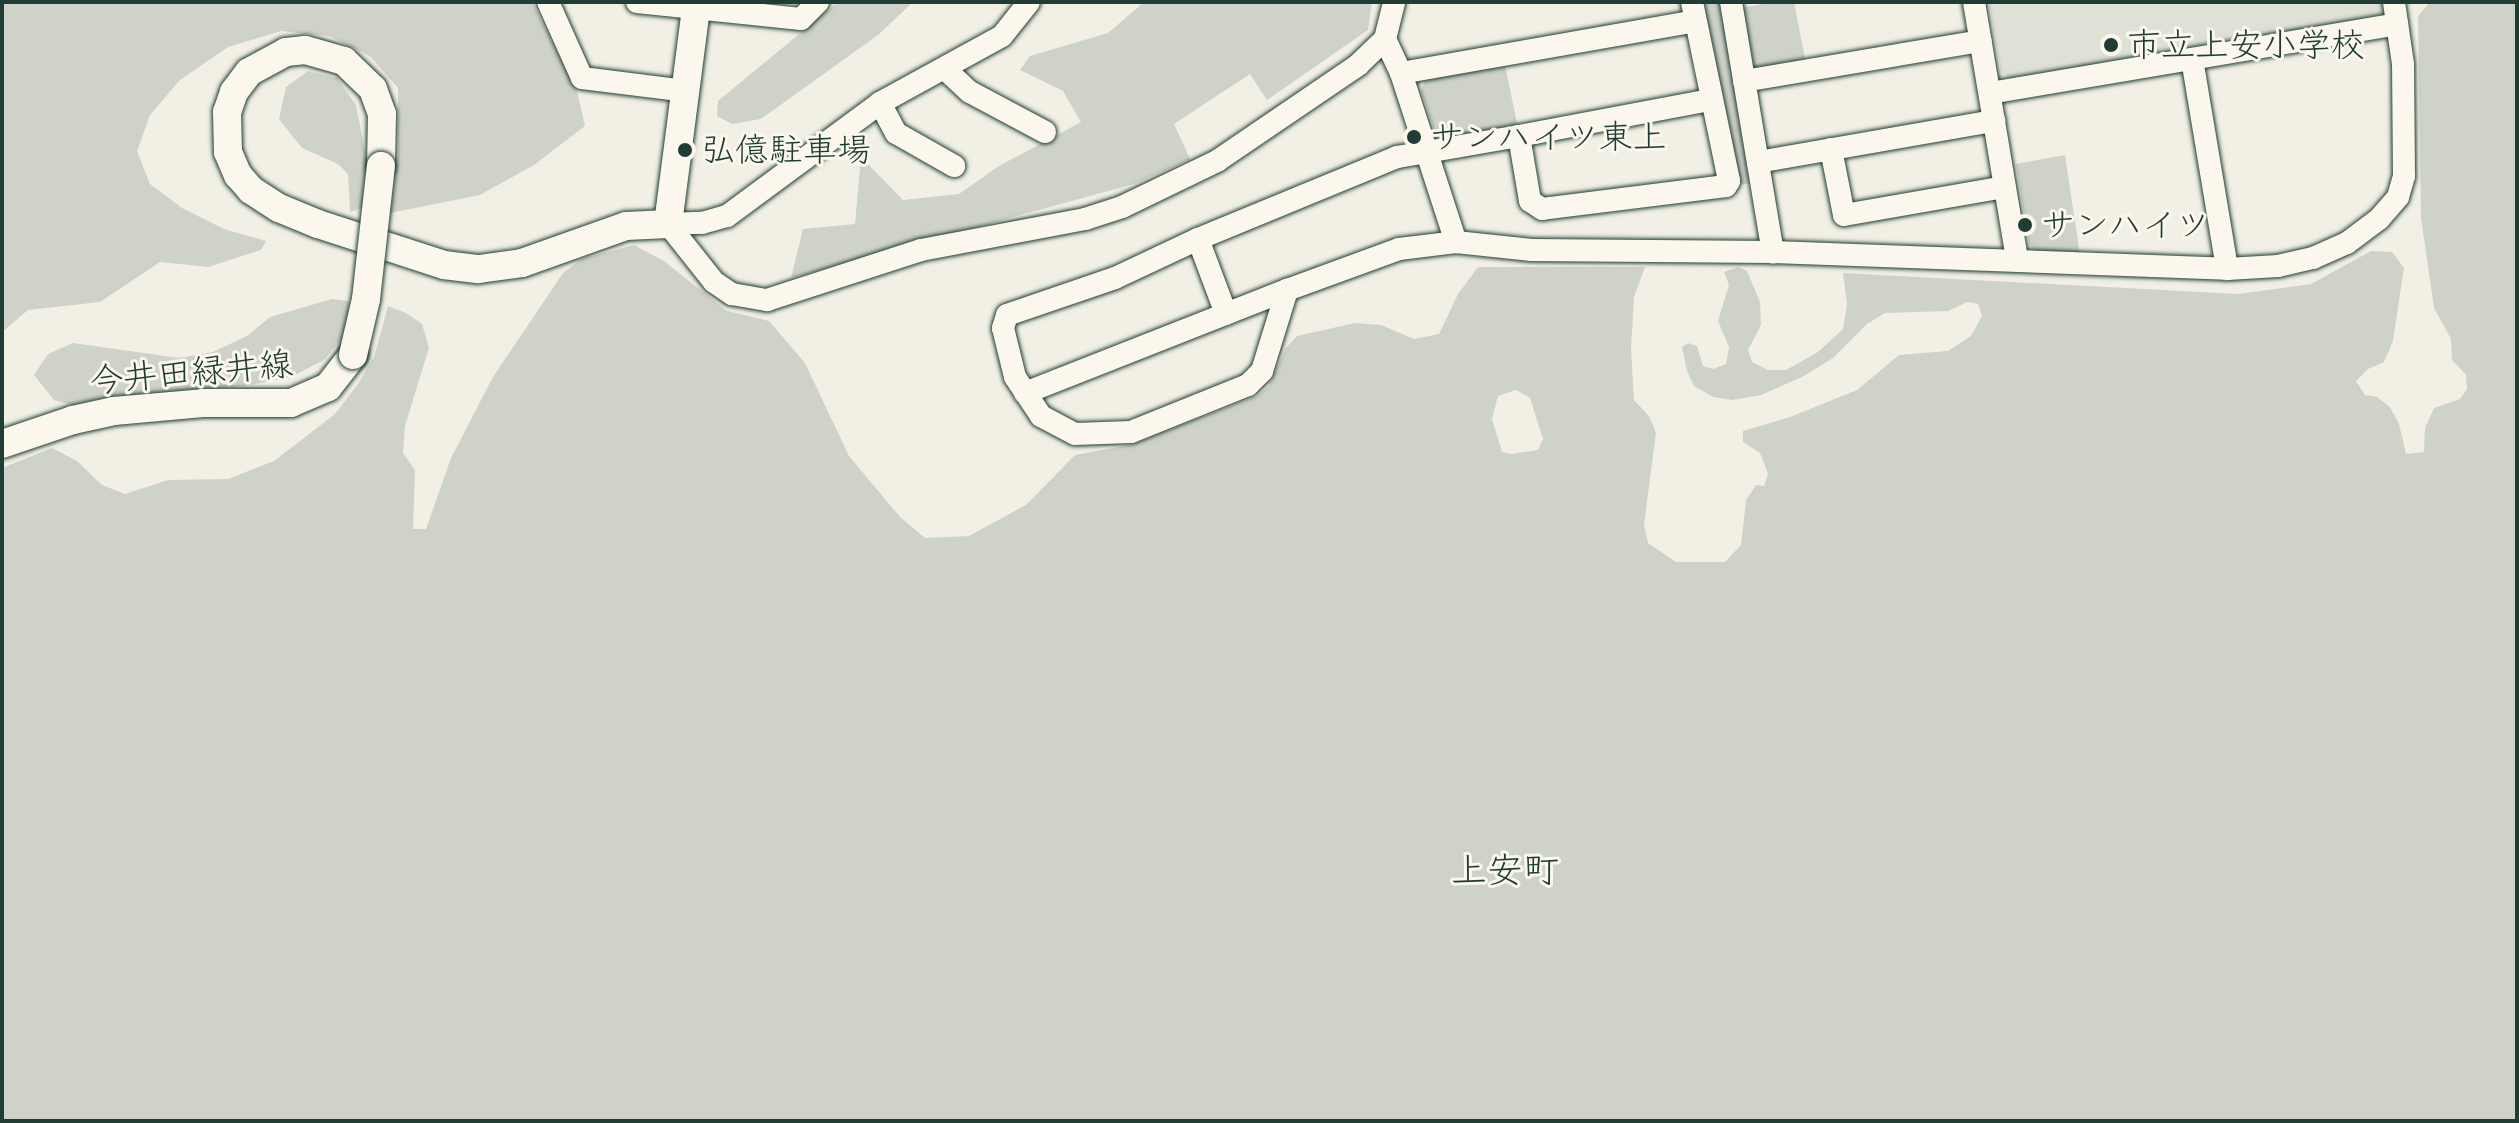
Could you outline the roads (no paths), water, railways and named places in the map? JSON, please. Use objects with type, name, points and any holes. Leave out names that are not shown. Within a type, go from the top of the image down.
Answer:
[{"type":"main road","points":[[668,224],[696,4]]},
{"type":"main road","name":"今井田緑井線","points":[[2,444],[114,411],[203,403],[291,403],[328,387],[353,355],[366,299],[381,166],[382,114],[373,89],[344,61],[305,50],[286,52],[249,72],[234,92],[227,112],[228,152],[238,175],[251,190],[279,208],[318,224],[444,265],[479,269],[522,263],[615,228],[668,224]]},
{"type":"street","points":[[548,2],[582,78],[687,91]]},
{"type":"street","points":[[637,2],[696,4],[801,19],[818,2]]},
{"type":"street","points":[[668,224],[702,223],[727,216],[880,103],[1002,36],[1029,2]]},
{"type":"street","points":[[668,224],[697,265],[732,294],[750,299],[786,296],[921,250],[1059,224],[1122,207],[1217,161],[1358,65],[1385,39],[1394,2]]},
{"type":"street","points":[[1731,2],[1773,252]]},
{"type":"street","points":[[1974,2],[2017,260]]},
{"type":"street","points":[[1401,73],[1693,12],[1729,181],[1726,186],[1542,209],[1530,201],[1519,136]]},
{"type":"street","points":[[1025,393],[1399,249],[1456,242],[1532,250],[1773,252],[2227,269],[2278,266],[2325,253],[2347,243],[2379,219],[2398,197],[2404,176],[2403,64],[2395,13],[2192,59],[1990,93]]},
{"type":"street","points":[[1385,39],[1401,73],[1456,242]]},
{"type":"street","points":[[1744,81],[1981,41]]},
{"type":"street","points":[[2192,59],[2227,269]]},
{"type":"street","points":[[945,69],[970,92],[1045,132]]},
{"type":"street","points":[[1287,290],[1262,371],[1248,385],[1131,432],[1075,434],[1041,416],[1015,377],[1003,328],[1007,315],[1115,278],[1198,239],[1397,157],[1710,100]]},
{"type":"street","points":[[880,103],[896,133],[954,166]]},
{"type":"street","points":[[1758,162],[1994,121]]},
{"type":"street","points":[[1831,149],[1844,215],[2005,187]]},
{"type":"street","points":[[1198,239],[1226,314]]},
{"type":"place","name":"市立上安小学校","points":[[2111,45]]},
{"type":"place","name":"サンハイツ東上","points":[[1414,137]]},
{"type":"place","name":"弘億駐車場","points":[[685,150]]},
{"type":"place","name":"サンハイツ","points":[[2025,225]]},
{"type":"district","name":"上安町","points":[[1505,870]]}]
